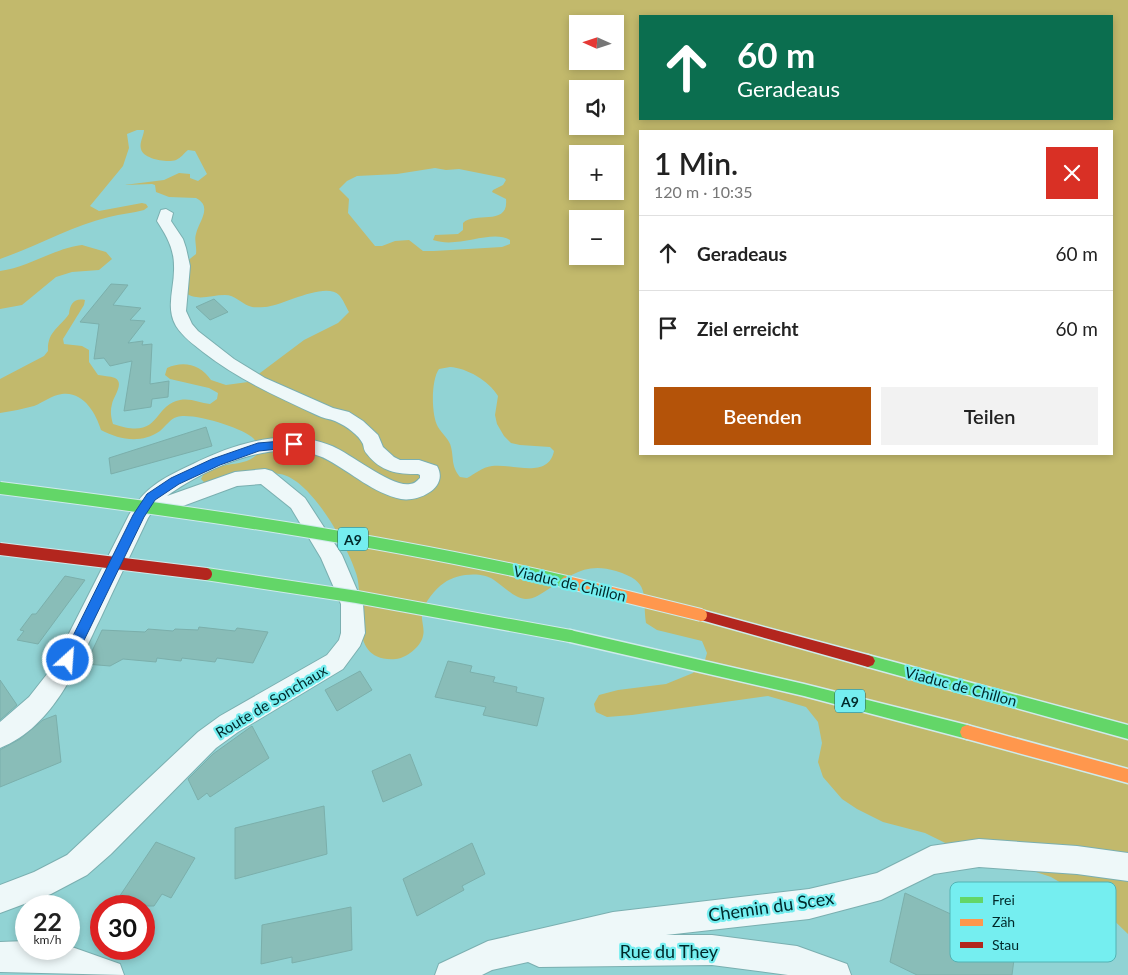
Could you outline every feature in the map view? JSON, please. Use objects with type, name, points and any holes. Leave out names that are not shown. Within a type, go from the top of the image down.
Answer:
[{"type":"highway","name":"Viaduc de Chillon","points":[[0,488],[256,522],[525,572],[701,615],[1128,732]]},
{"type":"highway","name":"A9","points":[[0,549],[152,566],[298,586],[570,636],[823,694],[1128,776]]},
{"type":"street","points":[[0,736],[18,724],[38,705],[60,677],[139,515],[151,497],[175,481],[216,462],[258,447],[294,444],[323,451],[380,483],[399,491],[413,492],[421,490],[430,481],[430,471],[419,467],[397,467],[387,462],[374,450],[371,440],[356,425],[342,416],[328,413],[285,392],[259,382],[228,363],[192,335],[184,325],[178,311],[182,266],[176,239],[164,221],[166,213]]},
{"type":"street","name":"Route de Sonchaux","points":[[0,899],[41,884],[76,865],[101,844],[206,740],[229,724],[335,662],[348,646],[353,633],[352,604],[331,554],[298,503],[265,476],[235,479],[139,515]]},
{"type":"street","name":"Chemin du Scex","points":[[499,953],[613,927],[809,904],[881,886],[931,860],[979,853],[1077,860],[1128,867]]},
{"type":"street","name":"Rue du They","points":[[499,953],[712,950],[797,961],[836,975]]},
{"type":"street","points":[[450,975],[488,956],[499,953]]},
{"type":"street","points":[[0,957],[26,955],[54,957],[87,966],[109,975]]},
{"type":"shaded area","points":[[0,0],[1128,0],[1128,934],[1116,922],[1116,882],[1059,882],[1036,872],[978,859],[925,833],[883,822],[842,799],[823,777],[818,762],[822,743],[818,722],[806,707],[768,696],[632,715],[607,717],[596,712],[594,704],[599,695],[618,690],[666,684],[693,673],[705,660],[707,653],[702,641],[657,630],[646,623],[643,590],[640,584],[627,575],[605,569],[587,569],[571,575],[537,596],[526,599],[513,595],[489,577],[469,575],[455,577],[430,596],[425,605],[422,613],[423,636],[416,648],[400,658],[380,658],[370,651],[364,641],[356,573],[345,546],[326,515],[304,488],[292,479],[272,473],[254,474],[209,482],[204,482],[201,479],[206,472],[213,468],[240,463],[255,456],[260,449],[254,439],[248,435],[240,430],[217,422],[184,416],[173,419],[160,431],[145,438],[123,438],[101,430],[88,404],[70,394],[58,395],[34,406],[0,413],[0,379],[44,356],[48,351],[49,339],[69,314],[70,307],[78,300],[85,300],[84,305],[63,339],[64,344],[82,346],[89,350],[89,362],[98,375],[113,377],[118,380],[119,387],[111,407],[113,424],[129,428],[140,428],[148,425],[171,403],[180,400],[192,400],[210,404],[217,399],[218,393],[209,388],[170,379],[165,375],[167,368],[180,364],[192,365],[211,380],[226,385],[248,382],[304,340],[338,323],[349,312],[339,295],[332,291],[314,292],[265,307],[249,306],[229,295],[194,297],[184,292],[186,262],[196,254],[195,236],[203,215],[204,206],[196,198],[169,197],[156,192],[155,185],[152,184],[124,185],[164,180],[179,173],[190,174],[190,178],[198,181],[207,174],[195,151],[188,150],[176,160],[167,161],[151,158],[146,155],[141,149],[144,130],[137,130],[127,134],[129,148],[123,166],[90,206],[99,211],[142,203],[148,207],[144,210],[109,217],[0,259]],"holes":[[[435,168],[446,170],[459,169],[504,178],[506,180],[503,185],[492,192],[506,199],[506,208],[497,216],[468,220],[463,223],[463,230],[458,234],[435,235],[433,240],[453,242],[502,237],[510,240],[510,244],[502,247],[434,251],[423,251],[409,240],[375,246],[348,213],[349,199],[339,189],[347,181],[357,176],[397,174]],[[450,367],[477,376],[494,390],[498,396],[495,415],[497,424],[511,443],[550,447],[554,451],[550,460],[545,465],[537,468],[492,466],[482,469],[467,478],[460,477],[454,466],[448,439],[438,427],[434,414],[433,389],[436,374],[439,369]]]},
{"type":"shaded area","points":[[82,245],[106,252],[112,259],[99,270],[72,272],[56,277],[22,305],[0,309],[0,271],[21,266],[61,250]]},
{"type":"building","points":[[111,284],[128,285],[113,305],[141,308],[130,320],[145,321],[128,343],[143,341],[142,345],[152,344],[150,384],[169,381],[168,397],[152,399],[151,407],[124,411],[132,361],[110,366],[104,358],[94,359],[99,324],[80,322]]},
{"type":"building","points":[[214,299],[228,312],[210,320],[196,307]]},
{"type":"building","points":[[206,427],[212,446],[111,474],[109,458]]},
{"type":"building","points":[[65,576],[85,580],[38,644],[17,640],[24,631],[20,630],[32,614],[36,614]]},
{"type":"building","points":[[199,627],[235,631],[237,628],[268,632],[253,663],[217,658],[215,662],[182,658],[181,661],[157,658],[156,662],[123,659],[110,666],[86,664],[102,630],[145,632],[148,629],[198,630]]},
{"type":"building","points":[[448,661],[472,666],[470,672],[495,677],[493,682],[517,687],[516,692],[544,698],[537,726],[483,715],[486,707],[435,697]]},
{"type":"building","points":[[360,671],[372,690],[337,711],[325,690]]},
{"type":"building","points":[[0,680],[17,705],[0,720]]},
{"type":"building","points":[[56,715],[61,762],[0,787],[0,750],[20,739],[43,720]]},
{"type":"building","points":[[252,726],[269,758],[210,797],[207,793],[198,800],[188,779],[213,754]]},
{"type":"building","points":[[410,754],[422,785],[383,802],[372,771]]},
{"type":"building","points":[[324,806],[327,854],[235,879],[235,828]]},
{"type":"building","points":[[156,842],[195,858],[171,898],[162,894],[155,904],[155,895],[120,895]]},
{"type":"building","points":[[472,843],[485,874],[462,886],[464,890],[417,916],[403,879]]},
{"type":"building","points":[[905,893],[950,914],[950,962],[1014,962],[1012,975],[917,975],[890,962]]},
{"type":"building","points":[[351,907],[352,950],[292,963],[292,957],[261,964],[262,925]]},
{"type":"traffic: fast","points":[[0,488],[143,506],[285,527],[427,552],[567,582]]},
{"type":"traffic: fast","points":[[206,574],[357,597],[570,636]]},
{"type":"traffic: fast","points":[[570,636],[804,690],[967,732]]},
{"type":"traffic: fast","points":[[868,661],[1128,732]]},
{"type":"traffic: slow","points":[[567,582],[701,615]]},
{"type":"traffic: slow","points":[[967,732],[1128,776]]},
{"type":"traffic: jam","points":[[0,549],[206,574]]},
{"type":"traffic: jam","points":[[701,615],[868,661]]},
{"type":"route","points":[[68,660],[139,515],[151,497],[175,481],[216,462],[258,447],[294,444]]}]
